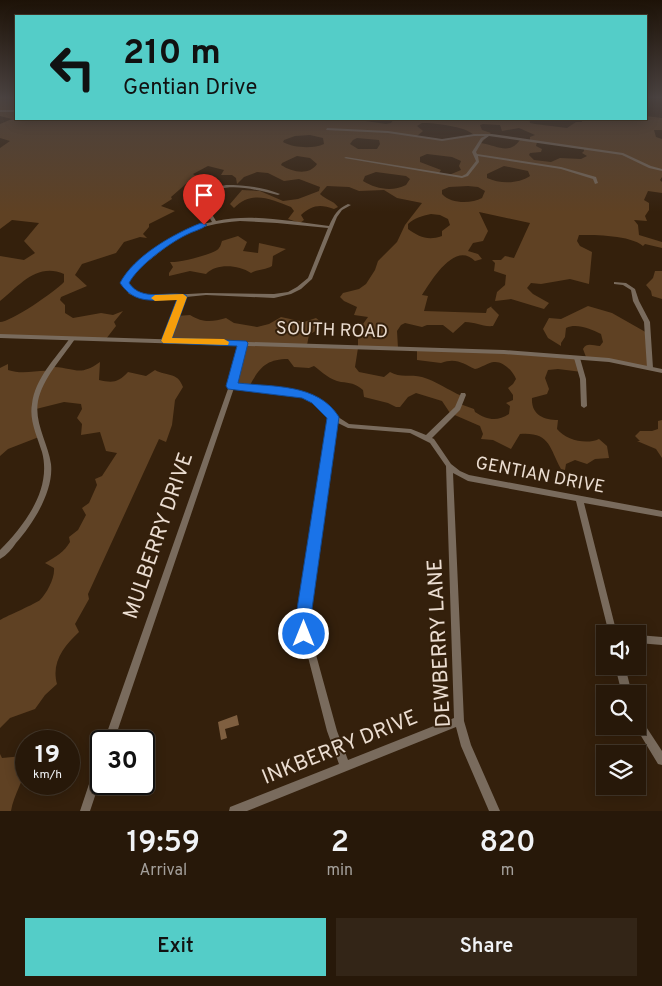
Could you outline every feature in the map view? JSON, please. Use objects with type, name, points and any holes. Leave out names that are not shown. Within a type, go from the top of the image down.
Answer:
[{"type":"street","points":[[414,136],[442,140],[469,136]]},
{"type":"street","points":[[346,158],[460,177],[467,175],[477,162],[474,152],[481,140],[491,136],[623,154],[650,167],[662,170]]},
{"type":"street","points":[[475,155],[566,169],[594,178],[596,182]]},
{"type":"street","points":[[214,222],[202,201],[212,190],[238,186],[278,194]]},
{"type":"street","points":[[331,227],[242,219],[214,222],[183,233],[135,268],[124,283],[128,290],[137,296],[152,298],[206,294],[274,296],[296,290],[310,279],[331,227],[341,209],[349,205]]},
{"type":"street","points":[[616,283],[624,284],[634,289],[636,301],[646,319],[650,368]]},
{"type":"street","points":[[166,341],[183,297]]},
{"type":"street","name":"SOUTH ROAD","points":[[0,336],[504,352],[609,360],[662,372]]},
{"type":"street","points":[[0,555],[19,535],[40,501],[46,477],[47,462],[34,416],[36,399],[43,382],[72,339]]},
{"type":"street","name":"MULBERRY DRIVE","points":[[113,730],[232,386],[242,343]]},
{"type":"street","points":[[577,358],[582,379],[584,406]]},
{"type":"street","points":[[232,386],[304,395],[316,400],[333,417],[348,426],[402,430],[428,438],[458,408],[464,395]]},
{"type":"street","points":[[333,417],[303,622],[332,731],[345,766]]},
{"type":"street","name":"GENTIAN DRIVE","points":[[428,438],[449,466],[468,478],[662,514]]},
{"type":"street","name":"DEWBERRY LANE","points":[[449,466],[459,721],[466,746],[495,811]]},
{"type":"street","points":[[579,499],[611,625]]},
{"type":"street","points":[[646,640],[662,641]]},
{"type":"street","name":"INKBERRY DRIVE","points":[[234,811],[459,721]]},
{"type":"street","points":[[646,735],[662,760]]},
{"type":"street","points":[[85,811],[90,795]]},
{"type":"shaded area","points":[[0,136],[297,136],[283,142],[298,147],[314,147],[324,144],[323,138],[314,136],[417,136],[446,140],[469,136],[488,136],[481,143],[507,148],[516,145],[520,140],[530,141],[530,137],[533,136],[656,136],[662,139],[662,177],[660,180],[662,182],[662,193],[648,191],[644,200],[649,203],[649,210],[645,216],[647,221],[634,220],[638,225],[639,235],[662,242],[662,248],[645,244],[643,246],[637,242],[622,238],[579,235],[577,241],[580,246],[592,252],[589,284],[570,279],[541,284],[531,283],[527,288],[533,294],[549,303],[544,309],[511,299],[495,301],[497,292],[505,285],[506,275],[494,271],[495,263],[492,260],[501,260],[505,256],[514,258],[530,223],[479,212],[488,231],[483,241],[473,243],[468,251],[478,254],[482,259],[475,261],[467,256],[460,255],[452,259],[437,273],[422,295],[428,296],[424,311],[486,313],[487,309],[492,306],[499,315],[493,326],[465,322],[453,333],[443,325],[427,325],[422,327],[405,323],[397,331],[398,348],[358,347],[358,336],[365,329],[363,324],[368,317],[354,315],[357,307],[340,297],[343,293],[359,289],[366,284],[375,270],[378,261],[397,242],[405,225],[422,203],[397,198],[384,190],[359,191],[349,187],[327,186],[320,194],[338,207],[334,209],[324,206],[313,207],[301,215],[304,220],[300,223],[288,219],[294,211],[291,207],[268,199],[248,199],[234,208],[230,204],[242,190],[260,191],[283,201],[298,199],[319,191],[320,187],[299,179],[284,181],[268,173],[257,172],[244,177],[237,184],[236,178],[232,175],[221,175],[224,170],[208,166],[193,174],[209,186],[187,183],[171,197],[172,199],[161,206],[175,211],[149,224],[149,227],[143,234],[147,238],[140,237],[124,242],[116,253],[82,264],[75,275],[87,286],[61,297],[60,300],[65,305],[65,313],[73,318],[101,313],[113,315],[123,311],[114,322],[116,326],[106,339],[0,338],[0,322],[23,312],[52,292],[64,282],[64,274],[54,271],[37,273],[21,283],[0,301],[0,256],[24,260],[35,253],[24,241],[39,223],[12,220],[0,229],[0,148],[10,141],[0,138]],"holes":[[[357,138],[379,140],[380,144],[377,149],[358,149],[350,144]],[[537,142],[584,149],[582,153],[587,156],[581,159],[560,158],[551,162],[534,160],[529,155],[530,153],[541,152],[542,149],[536,146]],[[427,154],[452,157],[461,161],[459,166],[461,170],[449,175],[439,173],[441,170],[420,162],[420,157]],[[297,156],[310,158],[317,164],[310,170],[300,172],[281,165]],[[504,166],[528,171],[530,176],[515,182],[503,182],[487,178],[487,174]],[[376,172],[406,176],[410,179],[406,185],[390,189],[379,188],[363,181],[365,176]],[[468,186],[478,187],[485,191],[482,198],[461,202],[446,197],[442,194],[442,190],[449,187]],[[431,214],[440,215],[448,219],[450,225],[442,231],[442,236],[428,238],[408,229],[410,222]]]},
{"type":"shaded area","points":[[238,236],[247,242],[243,251],[258,253],[259,243],[286,249],[273,256],[272,266],[251,273],[240,268],[228,266],[216,268],[206,274],[190,271],[169,276],[173,267],[170,262],[188,260],[211,253],[219,248],[222,241]]},
{"type":"shaded area","points":[[655,271],[662,271],[662,299],[652,296],[651,291],[646,285],[653,278]]},
{"type":"shaded area","points":[[588,306],[612,313],[649,334],[651,368],[586,357],[583,349],[585,347],[588,345],[600,346],[603,342],[601,334],[584,327],[566,328],[561,346],[548,338],[543,329],[549,318],[561,319]]},
{"type":"shaded area","points":[[190,315],[208,321],[226,318],[234,323],[257,327],[269,324],[281,317],[304,322],[316,318],[321,322],[317,330],[309,335],[307,345],[358,348],[355,367],[359,372],[384,377],[390,372],[427,379],[462,396],[460,404],[474,409],[475,412],[484,417],[492,419],[509,414],[510,406],[506,403],[513,400],[513,395],[508,388],[516,379],[507,367],[501,363],[494,362],[475,369],[455,361],[441,363],[417,360],[417,350],[506,352],[578,358],[582,372],[558,369],[548,370],[545,378],[549,389],[547,394],[532,398],[532,404],[536,412],[543,418],[558,420],[557,429],[571,439],[588,442],[599,439],[607,446],[609,458],[595,459],[587,464],[575,460],[566,464],[565,470],[561,469],[551,448],[543,438],[530,434],[520,434],[511,449],[493,440],[481,439],[483,434],[480,426],[450,413],[442,401],[416,393],[408,397],[400,407],[396,407],[364,397],[363,390],[357,386],[333,380],[314,366],[309,368],[294,367],[288,359],[280,359],[264,366],[249,387],[234,384],[243,344],[168,341],[177,316]]},
{"type":"shaded area","points":[[100,362],[99,380],[115,381],[128,372],[146,376],[155,370],[175,376],[183,387],[175,400],[172,425],[166,442],[159,439],[88,594],[89,599],[75,624],[79,632],[68,643],[57,662],[57,684],[45,695],[35,709],[10,718],[0,728],[0,620],[38,602],[45,593],[52,581],[54,568],[45,563],[68,546],[70,542],[69,537],[78,530],[86,515],[82,508],[89,503],[97,485],[95,479],[102,476],[117,453],[106,451],[100,432],[81,435],[82,424],[77,418],[82,409],[81,404],[64,402],[36,409],[39,437],[8,449],[0,456],[0,368],[8,364],[8,370],[19,372],[51,371],[54,367],[82,370],[93,367]]},
{"type":"shaded area","points":[[662,420],[662,458],[656,449],[637,441],[640,441],[635,436],[640,431],[658,429],[658,421]]},
{"type":"shaded area","points":[[237,715],[239,725],[225,729],[227,738],[221,740],[218,722]]},
{"type":"shaded area","points":[[0,754],[2,758],[15,757],[16,795],[11,811],[0,811]]},
{"type":"slow traffic","points":[[155,298],[183,297],[166,341],[224,342]]},
{"type":"route","points":[[204,225],[183,233],[159,250],[130,272],[124,283],[131,293],[137,296],[152,298],[183,297],[166,341],[242,343],[232,386],[296,392],[316,400],[333,417],[304,609],[304,634]]}]
